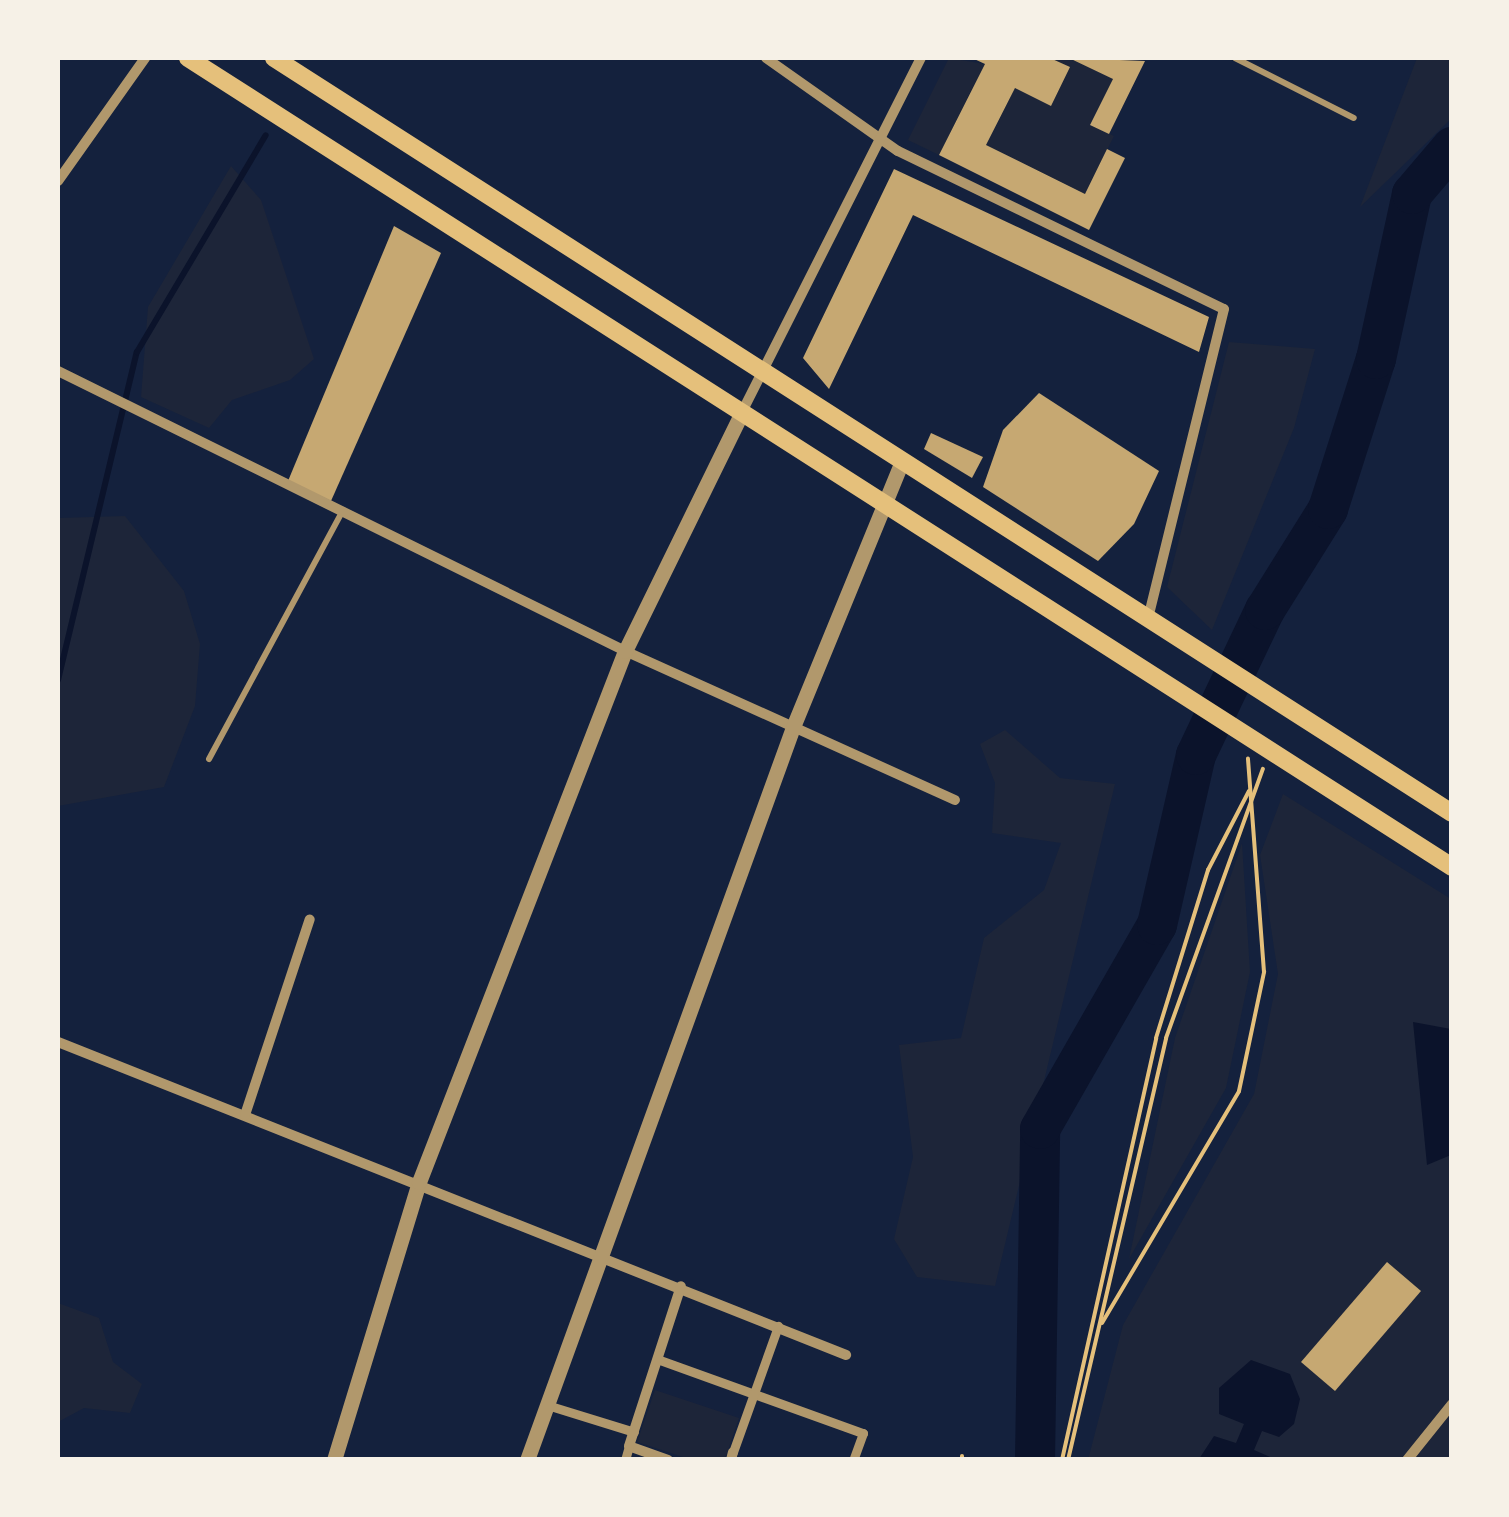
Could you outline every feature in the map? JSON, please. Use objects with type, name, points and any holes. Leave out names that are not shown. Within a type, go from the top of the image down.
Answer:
[{"type":"main road","points":[[188,58],[1151,673],[1254,751],[1452,867]]},
{"type":"main road","points":[[274,58],[1452,814]]},
{"type":"street","points":[[58,181],[145,58]]},
{"type":"street","points":[[766,58],[880,141],[1224,309],[1148,618]]},
{"type":"street","points":[[334,1460],[419,1182],[625,651],[922,58]]},
{"type":"street","points":[[58,371],[625,651],[954,800]]},
{"type":"street","points":[[526,1460],[793,727],[902,461]]},
{"type":"street","points":[[245,1114],[310,919]]},
{"type":"street","points":[[58,1042],[602,1252],[846,1355]]},
{"type":"street","points":[[625,1460],[681,1286]]},
{"type":"street","points":[[732,1456],[778,1326]]},
{"type":"street","points":[[657,1359],[863,1433],[853,1460]]},
{"type":"street","points":[[1407,1460],[1452,1404]]},
{"type":"street","points":[[546,1405],[634,1432]]},
{"type":"street","points":[[629,1446],[668,1460]]},
{"type":"lane","points":[[1235,58],[1354,118]]},
{"type":"lane","points":[[209,759],[343,510]]},
{"type":"path","points":[[1088,1347],[1240,1090],[1264,972],[1249,790],[1254,751]]},
{"type":"path","points":[[1065,1460],[1166,1038],[1219,873],[1264,783],[1254,751]]},
{"type":"path","points":[[1065,1460],[1156,1038],[1208,870],[1249,790]]},
{"type":"shaded area","points":[[949,58],[985,64],[939,155],[908,140]]},
{"type":"shaded area","points":[[1050,58],[1072,58],[1113,79],[1090,124],[1114,136],[1085,194],[986,145],[1015,88],[1069,68]]},
{"type":"shaded area","points":[[1417,58],[1451,58],[1451,119],[1360,207]]},
{"type":"shaded area","points":[[231,166],[261,200],[314,359],[290,380],[232,400],[209,428],[141,397],[148,307]]},
{"type":"shaded area","points":[[1229,342],[1315,349],[1294,428],[1212,630],[1167,587]]},
{"type":"shaded area","points":[[125,516],[184,591],[200,644],[195,706],[164,787],[58,806],[58,518]]},
{"type":"shaded area","points":[[1005,730],[1060,778],[1115,784],[995,1286],[917,1277],[894,1239],[913,1157],[899,1045],[961,1038],[984,938],[1044,890],[1061,843],[992,833],[995,783],[980,744]]},
{"type":"shaded area","points":[[1283,794],[1451,899],[1451,1459],[1088,1460],[1123,1325],[1254,1094],[1278,974],[1260,855]]},
{"type":"shaded area","points":[[1242,843],[1250,972],[1226,1088],[1129,1259],[1175,1038]]},
{"type":"shaded area","points":[[1413,1022],[1451,1029],[1451,1155],[1427,1165]]},
{"type":"shaded area","points":[[58,1303],[99,1318],[113,1362],[142,1384],[130,1413],[84,1408],[58,1422]]},
{"type":"shaded area","points":[[1251,1360],[1290,1374],[1300,1399],[1294,1424],[1279,1437],[1262,1431],[1254,1450],[1275,1459],[1199,1459],[1214,1436],[1236,1443],[1244,1424],[1219,1414],[1219,1388]]},
{"type":"shaded area","points":[[655,1390],[739,1418],[725,1459],[689,1459],[637,1442]]},
{"type":"building","points":[[972,58],[1050,58],[1070,67],[1051,106],[1015,88],[986,145],[1085,194],[1107,149],[1125,158],[1089,230],[939,155],[985,64]]},
{"type":"building","points":[[1069,58],[1145,61],[1109,134],[1090,125],[1113,79]]},
{"type":"building","points":[[894,169],[1209,317],[1199,352],[913,215],[829,389],[803,358]]},
{"type":"building","points":[[394,226],[441,253],[331,501],[288,481]]},
{"type":"building","points":[[1039,393],[1159,471],[1134,524],[1098,561],[983,487],[1003,430]]},
{"type":"building","points":[[931,433],[983,457],[972,478],[924,449]]},
{"type":"building","points":[[1387,1262],[1421,1291],[1335,1391],[1301,1362]]},
{"type":"waterway","points":[[58,680],[137,352],[266,135]]},
{"type":"waterway","points":[[1035,1460],[1040,1129],[1157,925],[1196,755],[1265,610],[1328,509],[1376,359],[1412,194],[1452,147]]}]
